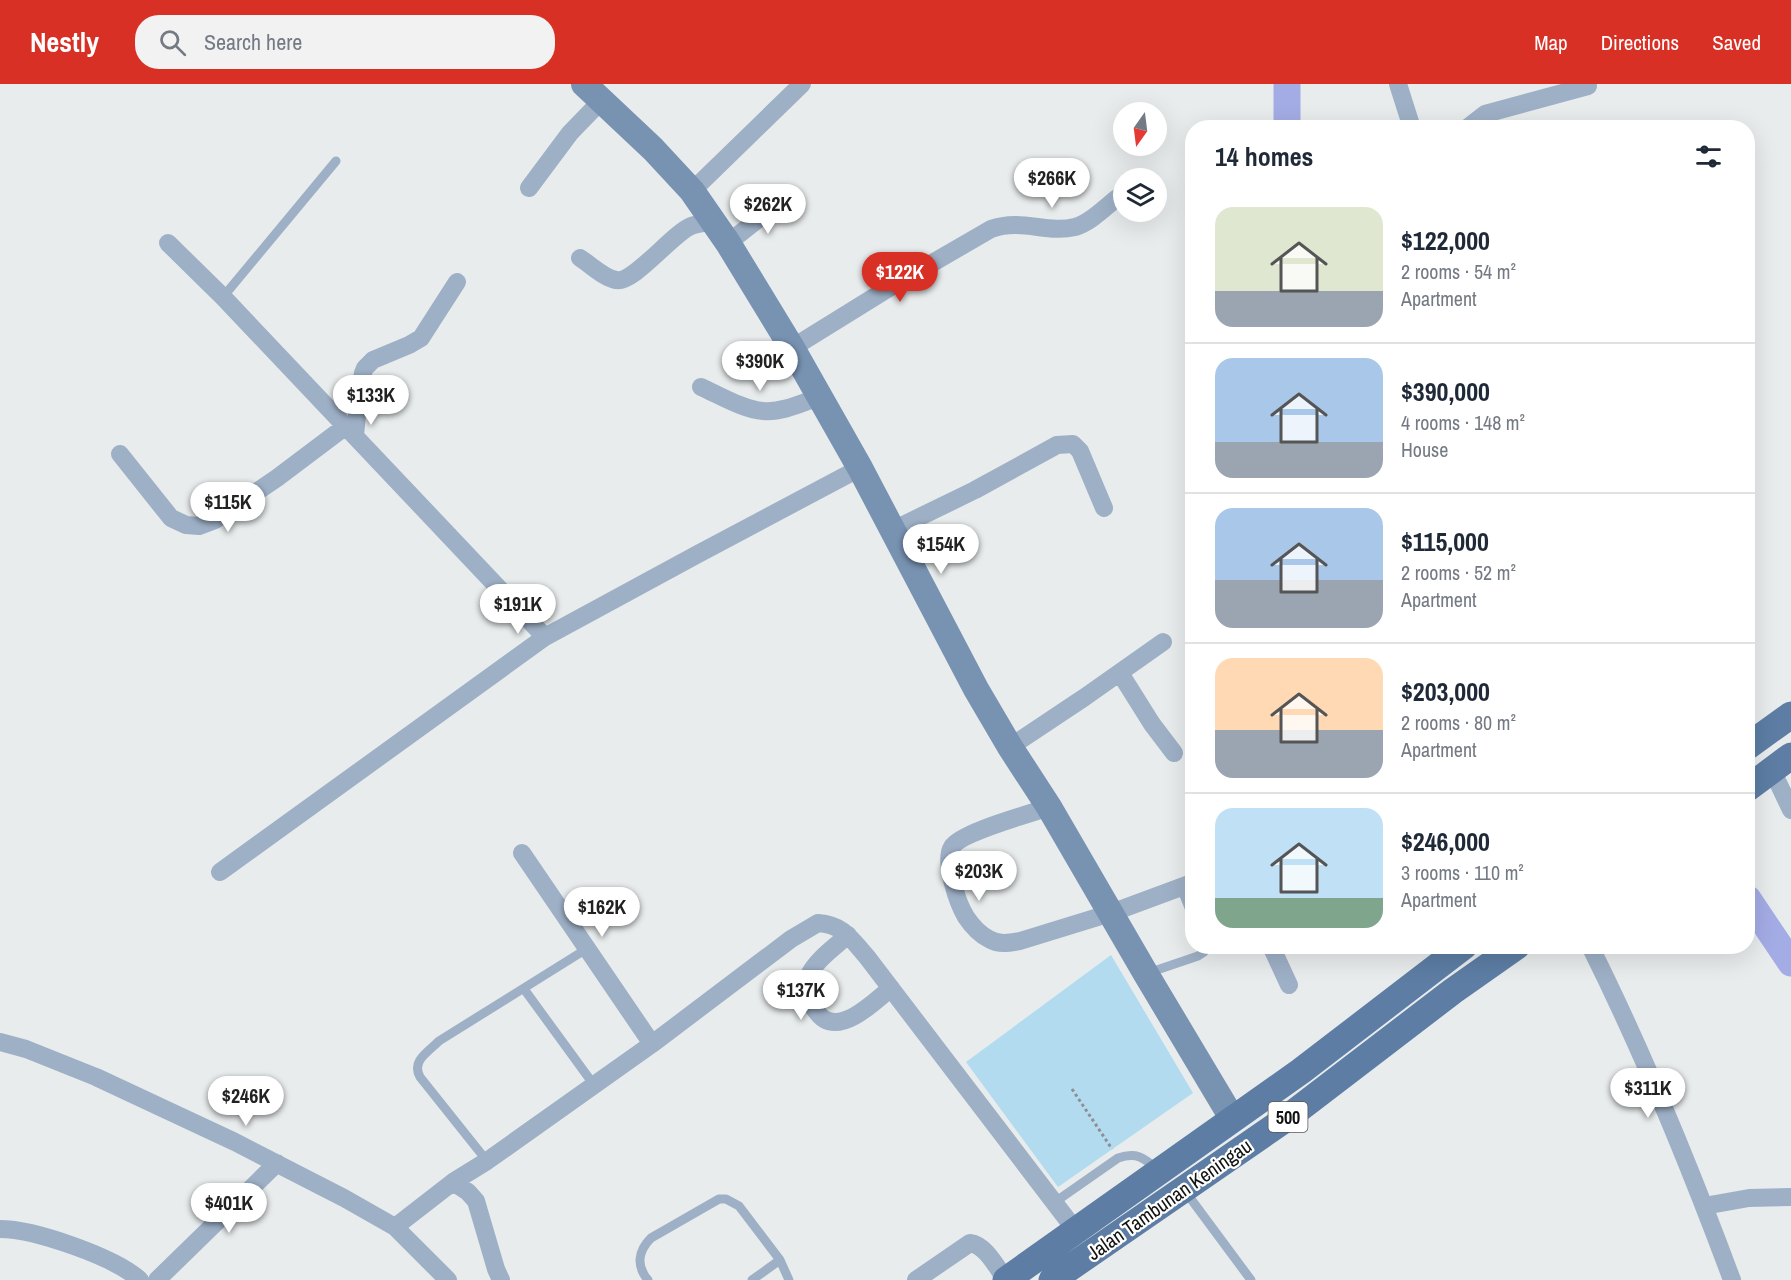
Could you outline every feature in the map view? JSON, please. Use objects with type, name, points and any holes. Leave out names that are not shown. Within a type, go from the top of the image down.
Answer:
[{"type":"main road","points":[[1755,741],[1784,720]]},
{"type":"main road","points":[[1755,783],[1781,763]]},
{"type":"main road","name":"Jalan Tambunan Keningau","points":[[1006,1280],[1301,1071],[1454,954]]},
{"type":"main road","name":"Jalan Tambunan Keningau","points":[[1052,1280],[1287,1118],[1453,991],[1506,954]]},
{"type":"street","points":[[692,191],[802,84]]},
{"type":"street","points":[[1398,84],[1409,120]]},
{"type":"street","points":[[1477,120],[1485,114],[1588,86]]},
{"type":"street","points":[[529,188],[570,133],[593,92],[692,191],[728,243],[792,348],[860,468],[976,689],[1049,807],[1232,1118]]},
{"type":"street","points":[[728,243],[785,198]]},
{"type":"street","points":[[792,348],[991,229],[1014,224],[1074,227],[1092,218],[1113,201]]},
{"type":"street","points":[[580,258],[610,278],[623,280],[635,273],[685,229],[696,224],[714,222]]},
{"type":"street","points":[[168,243],[223,297],[545,637]]},
{"type":"street","points":[[120,454],[171,518],[186,525],[199,526],[215,520],[351,431],[365,368],[373,360],[421,338],[457,282]]},
{"type":"street","points":[[701,387],[742,405],[764,411],[779,410],[819,397]]},
{"type":"street","points":[[893,530],[975,490],[1051,448],[1065,443],[1073,444],[1080,451],[1104,508]]},
{"type":"street","points":[[220,873],[545,637],[860,468]]},
{"type":"street","points":[[1010,747],[1163,642]]},
{"type":"street","points":[[1120,673],[1146,715],[1174,753]]},
{"type":"street","points":[[1755,727],[1784,720]]},
{"type":"street","points":[[1781,763],[1791,810]]},
{"type":"street","points":[[1049,807],[966,836],[952,846],[949,858],[950,869],[959,902],[976,930],[987,939],[1005,944],[1030,938],[1111,913],[1185,886]]},
{"type":"street","points":[[522,853],[652,1044]]},
{"type":"street","points":[[395,1227],[453,1182],[652,1044],[791,939],[818,923],[833,925],[848,936],[891,988],[1076,1231]]},
{"type":"street","points":[[848,936],[815,966],[809,975],[806,988],[808,997],[820,1016],[831,1022],[850,1019],[891,988]]},
{"type":"street","points":[[1275,954],[1289,985]]},
{"type":"street","points":[[1594,954],[1618,1002],[1704,1206],[1732,1280]]},
{"type":"street","points":[[0,1042],[26,1049],[96,1077],[277,1163],[344,1198],[395,1227],[448,1280]]},
{"type":"street","points":[[157,1280],[277,1163]]},
{"type":"street","points":[[453,1182],[468,1192],[476,1201],[501,1280]]},
{"type":"street","points":[[1704,1206],[1749,1197],[1791,1197]]},
{"type":"street","points":[[0,1229],[60,1242],[117,1265],[140,1280]]},
{"type":"street","points":[[916,1280],[970,1243],[983,1249],[1006,1280]]},
{"type":"lane","points":[[223,297],[336,161]]},
{"type":"lane","points":[[486,1161],[420,1077],[417,1071],[419,1060],[439,1041],[588,948]]},
{"type":"lane","points":[[1146,974],[1201,954]]},
{"type":"lane","points":[[524,989],[594,1084]]},
{"type":"lane","points":[[1054,1202],[1118,1158],[1130,1154],[1140,1157],[1160,1171]]},
{"type":"lane","points":[[1184,1189],[1251,1280]]},
{"type":"lane","points":[[648,1280],[640,1267],[639,1258],[644,1245],[719,1199],[726,1199],[739,1206],[780,1260],[789,1280]]},
{"type":"lane","points":[[752,1280],[780,1260]]},
{"type":"path","points":[[1072,1089],[1118,1158]]},
{"type":"shaded area","points":[[1111,955],[1193,1093],[1058,1187],[966,1062]]},
{"type":"waterway","points":[[1287,84],[1287,120]]},
{"type":"waterway","points":[[1755,909],[1791,963]]}]
